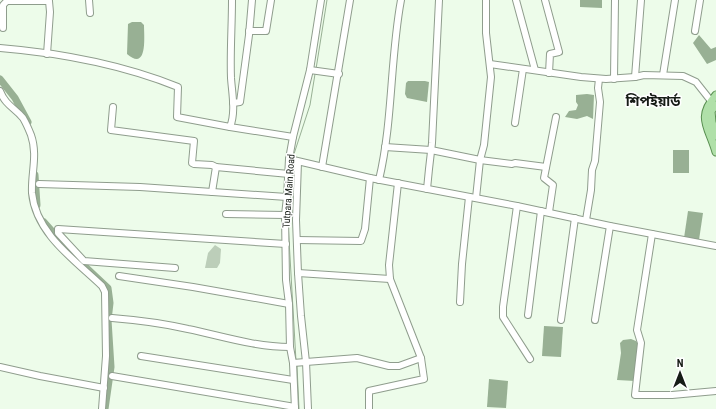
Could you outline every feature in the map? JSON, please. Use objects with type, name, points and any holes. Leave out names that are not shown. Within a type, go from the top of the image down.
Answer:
[{"type":"main road","points":[[714,100],[711,111],[716,136]]},
{"type":"main road","points":[[714,100],[707,106],[705,119],[716,152]]},
{"type":"street","points":[[89,0],[90,14]]},
{"type":"street","points":[[230,127],[233,120],[231,55],[232,0]]},
{"type":"street","points":[[233,103],[240,102],[252,0]]},
{"type":"street","points":[[249,30],[266,30],[271,0]]},
{"type":"street","name":"Tutpara Main Road","points":[[295,408],[293,362],[290,347],[289,304],[286,280],[285,215],[289,159],[293,137],[314,71],[322,0]]},
{"type":"street","points":[[322,167],[350,0]]},
{"type":"street","points":[[379,180],[385,155],[392,94],[395,42],[401,0]]},
{"type":"street","points":[[427,189],[431,150],[439,0]]},
{"type":"street","points":[[476,198],[480,160],[484,145],[489,106],[491,78],[486,33],[486,0]]},
{"type":"street","points":[[516,0],[535,70]]},
{"type":"street","points":[[545,0],[559,52],[550,54],[549,73]]},
{"type":"street","points":[[614,79],[615,0]]},
{"type":"street","points":[[635,77],[641,0]]},
{"type":"street","points":[[663,75],[675,0]]},
{"type":"street","points":[[695,31],[700,0]]},
{"type":"street","points":[[3,28],[3,5],[7,1],[48,1],[50,12],[47,54]]},
{"type":"street","points":[[0,48],[93,61],[142,74],[178,87],[177,117],[293,137]]},
{"type":"street","points":[[490,64],[599,79],[614,79],[644,75],[683,76],[696,82],[714,100]]},
{"type":"street","points":[[515,123],[523,69]]},
{"type":"street","points":[[314,71],[338,74]]},
{"type":"street","points":[[586,220],[592,170],[595,161],[600,102],[598,88],[599,79]]},
{"type":"street","points":[[0,91],[3,100],[24,119],[31,136],[35,157],[32,192],[34,208],[41,223],[72,259],[102,286],[106,292],[106,356],[102,409]]},
{"type":"street","points":[[113,107],[111,130],[194,141],[192,163],[194,164],[289,174]]},
{"type":"street","points":[[549,212],[553,185],[544,178],[552,145],[556,117]]},
{"type":"street","points":[[385,147],[431,150],[480,160],[512,164],[521,163],[546,167]]},
{"type":"street","points":[[289,159],[379,180],[549,212],[610,226],[716,246]]},
{"type":"street","points":[[298,162],[296,220],[298,273],[306,362],[308,409]]},
{"type":"street","points":[[212,192],[216,167]]},
{"type":"street","points":[[297,240],[361,241],[365,229],[370,178]]},
{"type":"street","points":[[369,409],[369,391],[424,379],[421,358],[390,279],[389,266],[398,183]]},
{"type":"street","points":[[39,184],[133,187],[287,196]]},
{"type":"street","points":[[460,302],[462,264],[469,197]]},
{"type":"street","points":[[517,206],[503,307],[503,317],[530,359]]},
{"type":"street","points":[[528,315],[541,211]]},
{"type":"street","points":[[226,214],[285,215]]},
{"type":"street","points":[[561,320],[574,218]]},
{"type":"street","points":[[595,320],[610,226]]},
{"type":"street","points":[[175,268],[84,261],[58,233],[58,229],[286,244]]},
{"type":"street","points":[[652,234],[637,330],[640,342],[635,395],[672,395],[716,391]]},
{"type":"street","points":[[298,273],[390,279]]},
{"type":"street","points":[[119,276],[289,304]]},
{"type":"street","points":[[112,318],[167,325],[252,344],[274,347],[290,347]]},
{"type":"street","points":[[141,356],[293,380]]},
{"type":"street","points":[[293,362],[357,358],[389,366],[398,366],[421,358]]},
{"type":"street","points":[[0,367],[104,388]]},
{"type":"street","points":[[112,376],[295,408]]},
{"type":"shaded area","points":[[580,0],[602,0],[602,8],[580,7]]},
{"type":"shaded area","points":[[132,22],[141,22],[144,25],[144,44],[142,56],[139,59],[127,54],[128,24]]},
{"type":"shaded area","points":[[699,35],[711,49],[716,47],[716,60],[707,64],[693,43]]},
{"type":"shaded area","points":[[408,81],[429,82],[427,102],[407,98],[405,94],[406,83]]},
{"type":"shaded area","points":[[576,95],[594,95],[593,119],[587,116],[577,119],[565,117],[569,111],[576,110],[578,105],[576,102]]},
{"type":"shaded area","points":[[673,150],[689,150],[689,173],[673,173]]},
{"type":"shaded area","points":[[688,211],[703,213],[699,240],[684,238]]},
{"type":"shaded area","points":[[215,245],[221,249],[220,263],[217,268],[205,268],[208,253]]},
{"type":"shaded area","points":[[544,326],[563,327],[561,357],[542,356]]},
{"type":"shaded area","points":[[631,339],[636,341],[639,345],[635,381],[617,380],[621,353],[620,343],[623,340]]},
{"type":"shaded area","points":[[489,379],[508,381],[506,408],[487,407]]},
{"type":"waterway","points":[[316,69],[327,0]]},
{"type":"waterway","points":[[293,157],[310,105],[315,74]]},
{"type":"waterway","points":[[0,79],[15,98],[28,122]]},
{"type":"waterway","points":[[291,181],[293,163]]},
{"type":"waterway","points":[[35,175],[37,205]]},
{"type":"waterway","points":[[288,219],[289,210]]},
{"type":"waterway","points":[[44,222],[75,257],[108,288],[110,303],[108,320],[111,367],[105,409]]},
{"type":"waterway","points":[[288,222],[296,361]]},
{"type":"waterway","points":[[297,366],[299,409]]},
{"type":"district","name":"শিপইয়ার্ড","points":[[653,101]]}]
